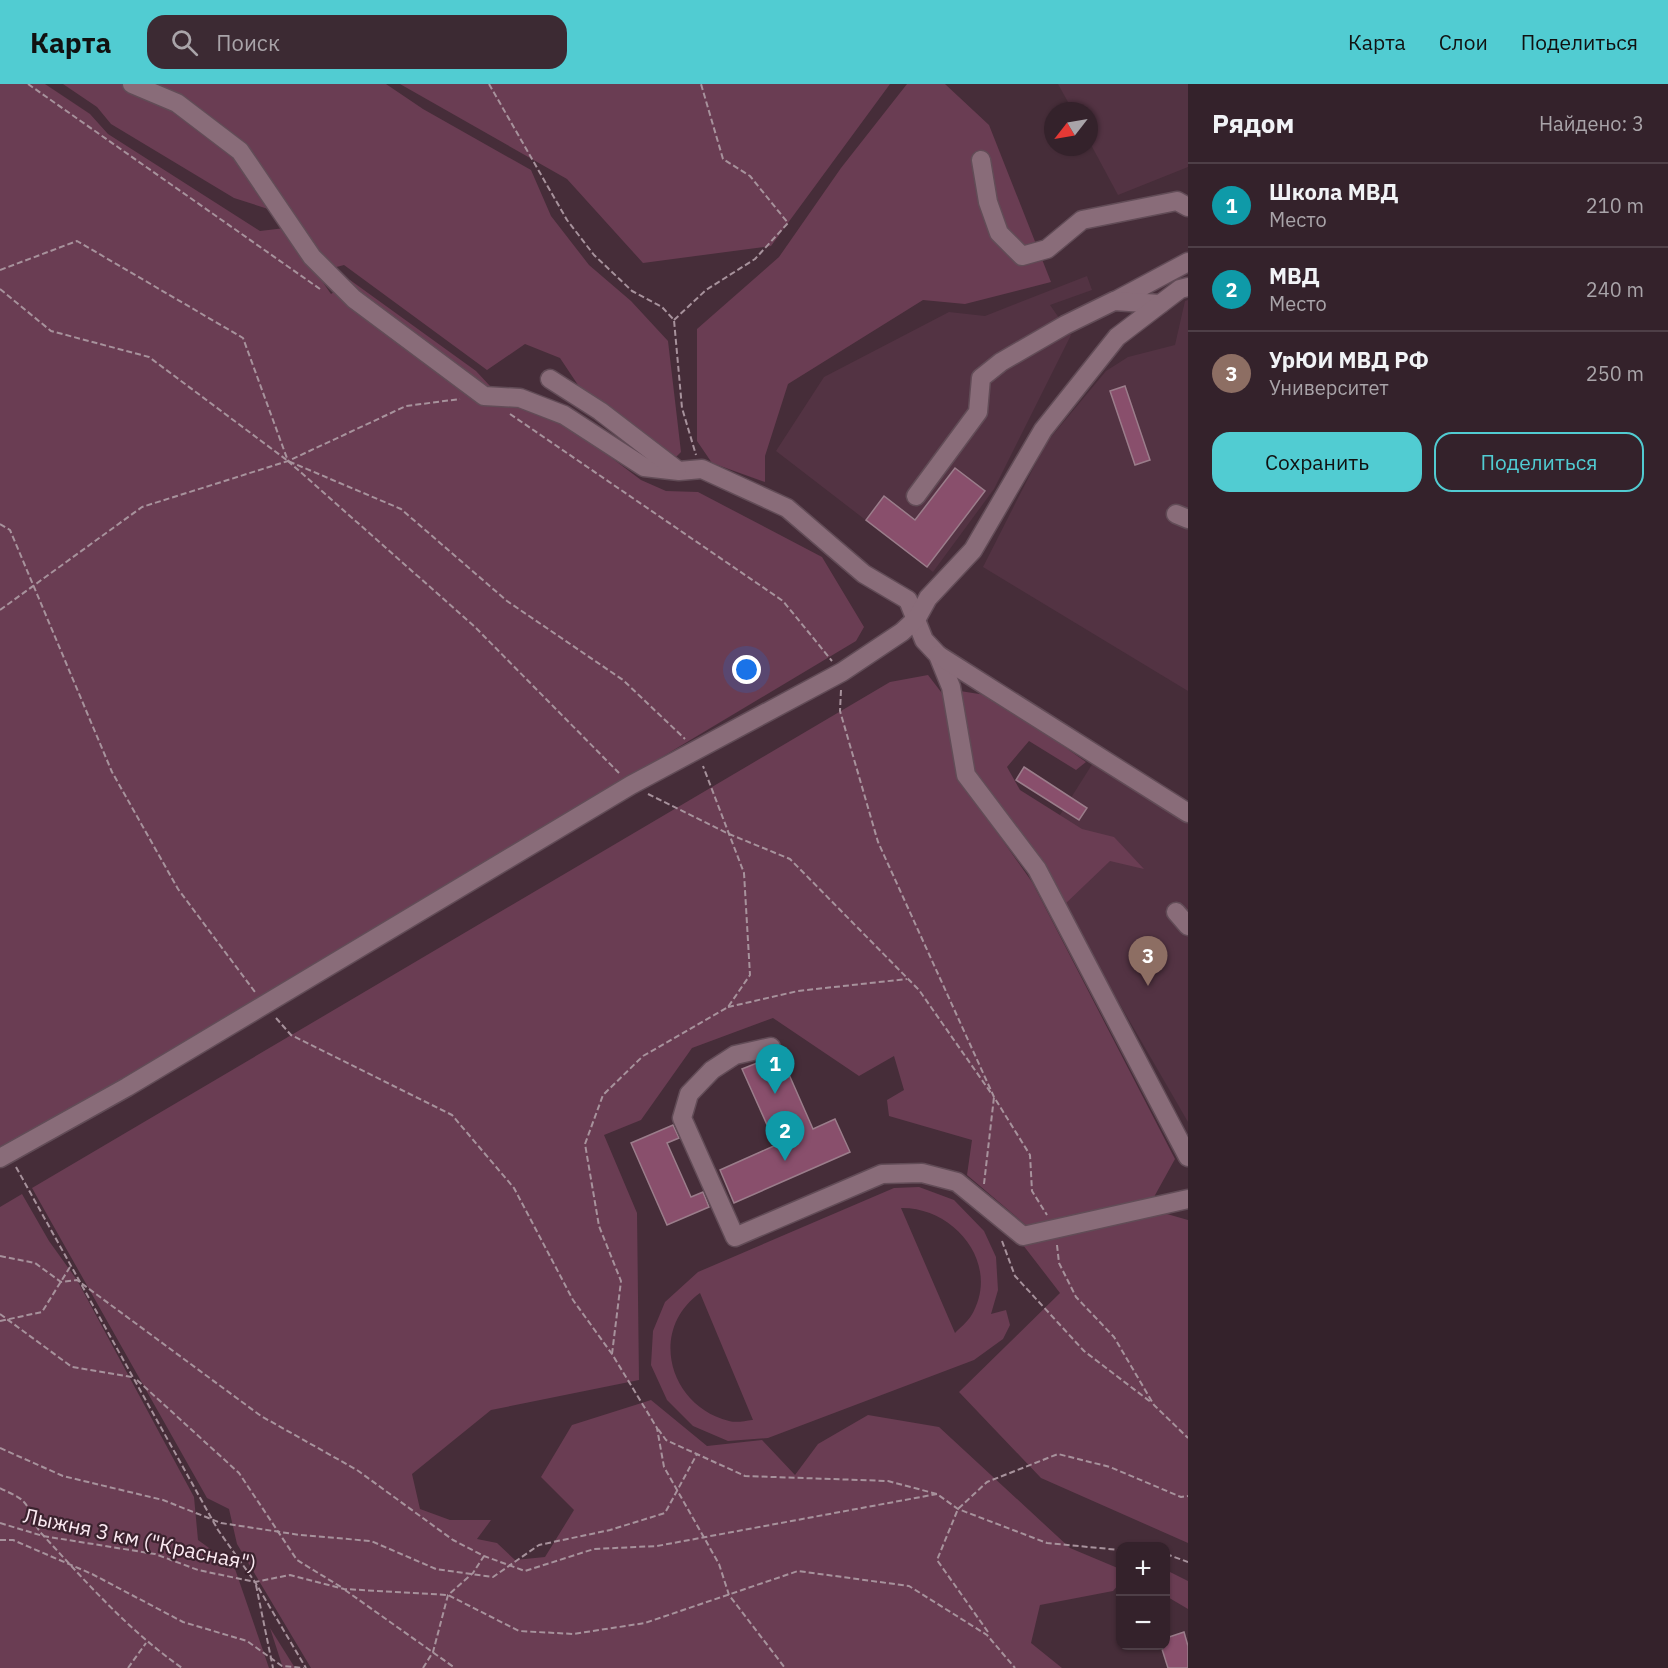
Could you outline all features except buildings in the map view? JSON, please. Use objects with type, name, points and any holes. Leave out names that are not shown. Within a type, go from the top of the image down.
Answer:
[{"type":"street","points":[[132,84],[177,103],[240,151],[312,257],[354,299],[484,396],[520,398],[564,415],[644,468],[679,471],[702,469],[787,508],[864,574],[908,600],[924,640],[938,655],[1188,813]]},
{"type":"street","points":[[981,160],[988,202],[999,233],[1022,256],[1047,249],[1082,220],[1176,201],[1188,207]]},
{"type":"street","points":[[916,496],[978,412],[981,378],[1001,362],[1065,325],[1188,262]]},
{"type":"street","points":[[4,1156],[264,1005],[631,785],[842,672],[902,632],[917,618],[928,598],[973,550],[1042,429],[1117,337],[1160,304],[1188,287]]},
{"type":"street","points":[[1114,301],[1160,304]]},
{"type":"street","points":[[550,379],[600,411],[679,471]]},
{"type":"street","points":[[938,655],[951,687],[966,775],[1037,869],[1188,1157]]},
{"type":"street","points":[[1176,912],[1188,926]]},
{"type":"street","points":[[771,1047],[735,1055],[712,1070],[689,1094],[682,1118],[735,1237],[882,1174],[922,1173],[957,1182],[1023,1236],[1188,1199]]},
{"type":"path","points":[[489,84],[567,220],[594,255],[632,291],[662,307],[674,320],[682,408],[702,469]]},
{"type":"path","points":[[674,320],[706,290],[755,259],[788,223],[750,176],[723,159],[701,84]]},
{"type":"path","points":[[0,289],[51,331],[149,357],[288,461],[401,509],[507,601],[623,680],[697,750],[744,873],[750,975],[728,1007]]},
{"type":"path","points":[[0,610],[34,583],[142,507],[288,461],[406,406],[484,396]]},
{"type":"path","points":[[0,524],[10,530],[34,583],[112,772],[178,889],[264,1005],[291,1035],[452,1115],[514,1188],[573,1300],[612,1354],[666,1440],[745,1476],[888,1481],[937,1494],[958,1509],[1047,1543],[1116,1550]]},
{"type":"path","points":[[842,672],[840,711],[878,842],[994,1097],[1030,1155],[1032,1191],[1055,1229],[1059,1263],[1076,1297],[1114,1337],[1154,1405],[1188,1438]]},
{"type":"path","points":[[612,1354],[621,1281],[599,1226],[585,1144],[603,1095],[643,1056],[728,1007],[798,991],[907,979]]},
{"type":"path","points":[[4,1156],[134,1377],[213,1520],[255,1582],[305,1668]]},
{"type":"path","points":[[0,1256],[35,1263],[61,1282],[77,1280],[261,1416],[357,1470],[453,1540],[484,1556],[525,1571],[594,1549],[657,1546],[937,1494]]},
{"type":"path","points":[[0,1321],[42,1312],[70,1267]]},
{"type":"path","points":[[0,1314],[72,1367],[134,1377],[239,1473],[297,1560],[344,1589],[455,1668]]},
{"type":"path","points":[[657,1428],[664,1467],[719,1564],[729,1595],[785,1668]]},
{"type":"path","points":[[0,1448],[63,1476],[163,1500],[213,1520],[276,1531],[371,1541],[436,1569],[494,1577],[539,1545],[610,1530],[665,1513],[697,1454]]},
{"type":"path","points":[[988,1632],[937,1560],[958,1509],[987,1482],[1058,1454],[1110,1467],[1181,1497],[1188,1496]]},
{"type":"path","points":[[0,1488],[24,1502],[33,1524],[75,1567],[100,1599],[146,1643],[182,1668]]},
{"type":"path","name":"Лыжня 3 км (\"Красная\")","points":[[0,1523],[43,1536],[155,1554],[198,1570],[255,1582],[290,1575],[344,1589],[448,1595],[519,1631],[573,1634],[645,1623],[798,1571],[909,1586],[987,1635],[1015,1668]]},
{"type":"path","name":"Лыжня 3 км (\"Красная\")","points":[[0,1540],[13,1540],[75,1567],[183,1622],[247,1641],[282,1666],[305,1668]]},
{"type":"path","points":[[1170,1555],[1188,1562]]},
{"type":"path","points":[[423,1668],[433,1652],[448,1595],[474,1573],[484,1556]]},
{"type":"path","points":[[255,1582],[273,1668]]},
{"type":"path","points":[[128,1668],[146,1643]]},
{"type":"shaded area","points":[[0,84],[45,84],[90,114],[108,134],[260,231],[285,228],[331,294],[350,280],[476,371],[504,401],[572,428],[641,480],[666,491],[698,492],[822,557],[864,627],[856,641],[197,1035],[0,1149]]},
{"type":"shaded area","points":[[63,84],[386,84],[423,109],[531,170],[551,216],[589,265],[631,301],[668,341],[681,452],[673,460],[586,397],[560,358],[525,344],[487,370],[344,265],[329,269],[287,215],[234,198],[111,124],[97,107]]},
{"type":"shaded area","points":[[400,84],[890,84],[771,246],[643,263],[567,179]]},
{"type":"shaded area","points":[[907,84],[945,84],[989,125],[1051,282],[965,304],[923,300],[788,384],[765,456],[765,482],[712,463],[697,441],[697,329],[779,257],[841,168]]},
{"type":"shaded area","points":[[1058,84],[1188,84],[1188,167],[1118,195],[1097,156],[1098,102],[1068,102]]},
{"type":"shaded area","points":[[1087,276],[1092,290],[1050,305],[1071,335],[994,489],[933,572],[776,451],[824,377],[949,312],[985,316]]},
{"type":"shaded area","points":[[1188,300],[1188,691],[983,567],[1046,443],[1106,371],[1128,357],[1175,345],[1185,301]]},
{"type":"shaded area","points":[[928,675],[948,701],[958,777],[1032,882],[1175,1159],[1154,1197],[1027,1226],[967,1175],[972,1140],[889,1116],[887,1100],[904,1090],[894,1056],[859,1076],[773,1018],[692,1048],[641,1120],[604,1135],[637,1213],[639,1380],[491,1410],[412,1474],[420,1509],[450,1520],[491,1520],[477,1539],[497,1543],[515,1560],[545,1557],[574,1510],[541,1477],[572,1425],[651,1400],[707,1446],[762,1440],[795,1475],[818,1444],[868,1415],[939,1427],[1070,1548],[1116,1567],[1116,1588],[1113,1591],[1040,1605],[1031,1643],[1062,1668],[311,1668],[237,1544],[229,1509],[207,1498],[32,1188],[890,682]]},
{"type":"shaded area","points":[[960,691],[992,696],[1086,762],[1076,770],[1029,741],[1007,767],[1020,790],[1082,829],[1114,837],[1144,869],[1110,861],[1063,906],[972,774]]},
{"type":"shaded area","points":[[1093,763],[1188,823],[1188,1122],[1063,906],[1036,853]]},
{"type":"shaded area","points":[[919,1187],[954,1200],[984,1231],[996,1257],[998,1290],[991,1314],[1006,1310],[1010,1325],[1003,1339],[974,1360],[768,1438],[728,1441],[693,1426],[667,1400],[651,1365],[653,1331],[665,1302],[698,1272],[894,1188]],"holes":[[[901,1208],[921,1210],[939,1217],[955,1228],[968,1242],[977,1259],[981,1277],[979,1297],[971,1316],[955,1333]],[[700,1293],[753,1420],[732,1422],[708,1413],[692,1400],[680,1384],[672,1365],[671,1346],[674,1326],[684,1309]]]},
{"type":"shaded area","points":[[22,1194],[49,1241],[77,1280],[194,1497],[198,1540],[234,1566],[269,1668],[0,1668],[0,1207]]},
{"type":"shaded area","points":[[1153,1210],[1188,1220],[1188,1543],[1041,1478],[959,1392],[1060,1293],[1023,1245]]},
{"type":"shaded area","points":[[1170,1572],[1188,1581],[1188,1609],[1170,1598]]},
{"type":"shaded area","points":[[270,1628],[295,1668],[283,1668]]},
{"type":"place","name":"УрЮИ МВД РФ","points":[[1148,986]]},
{"type":"place","name":"Школа МВД","points":[[775,1094]]},
{"type":"place","name":"МВД","points":[[785,1161]]}]
